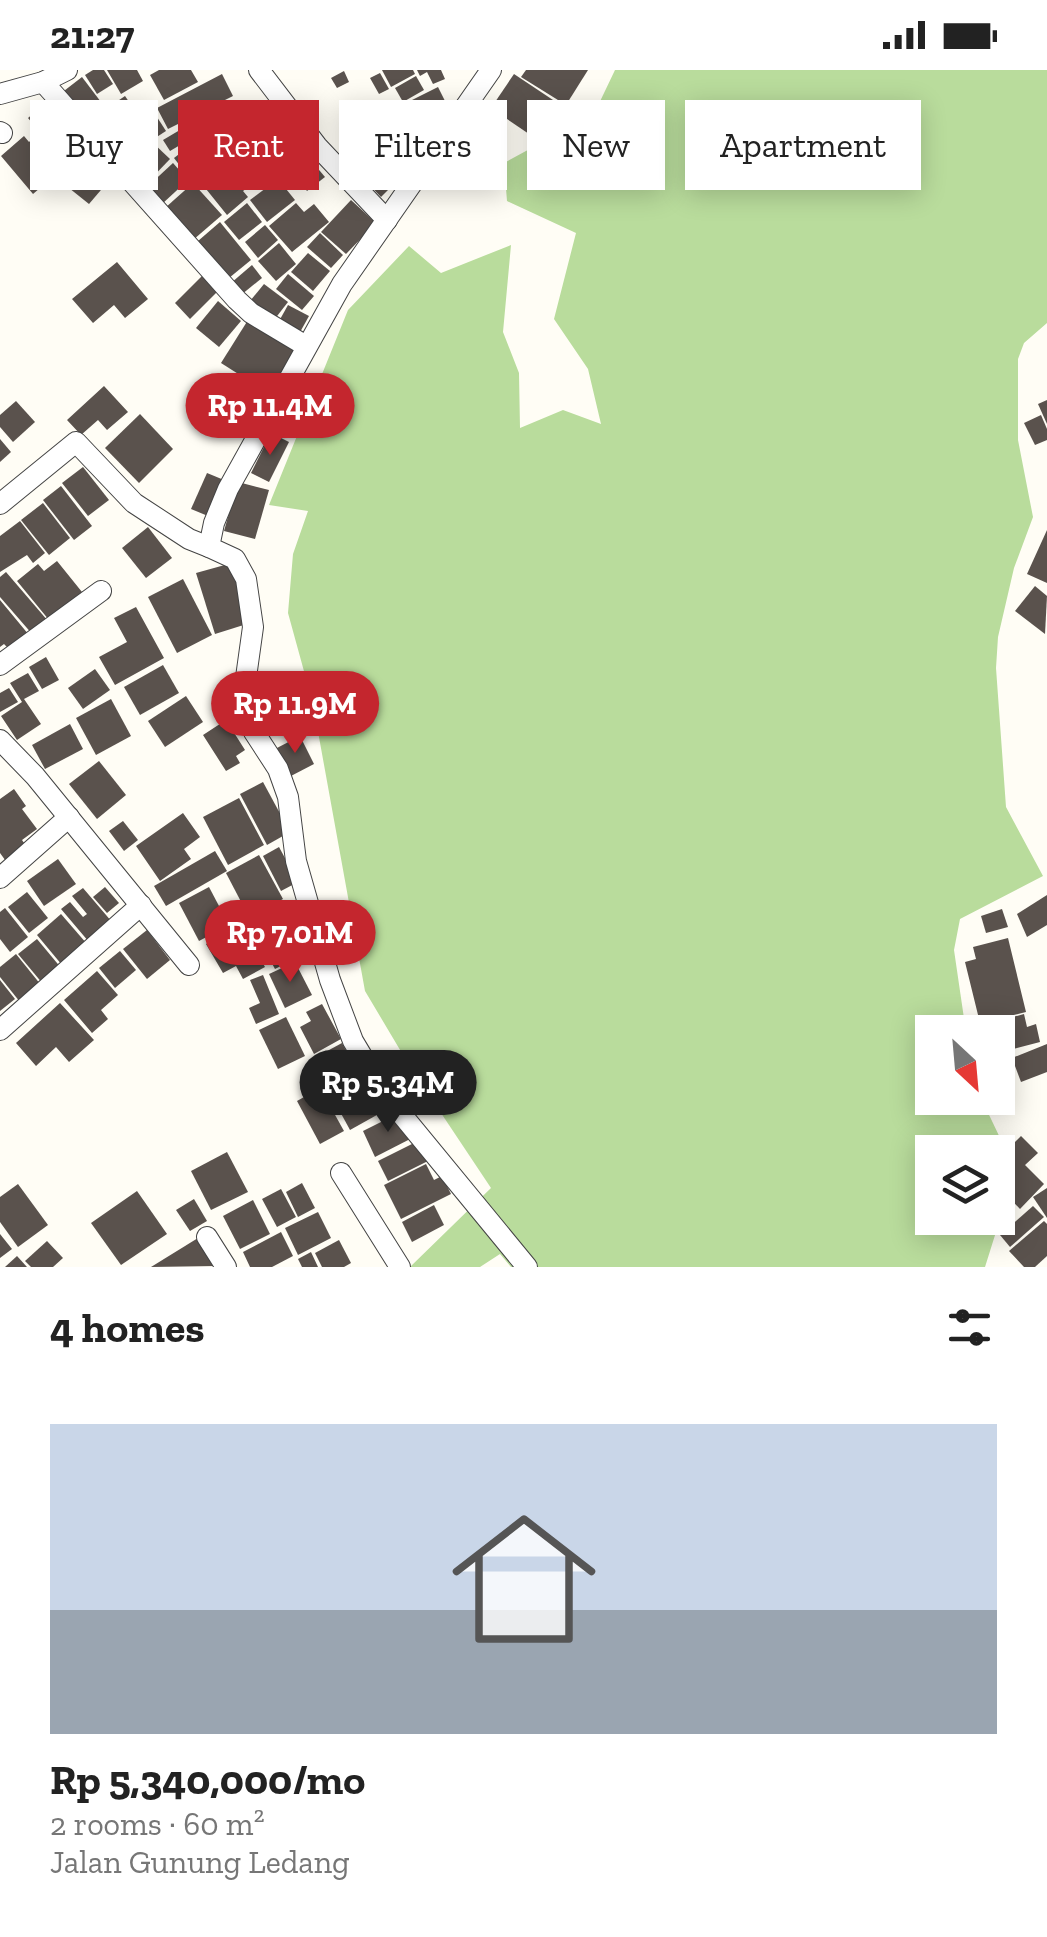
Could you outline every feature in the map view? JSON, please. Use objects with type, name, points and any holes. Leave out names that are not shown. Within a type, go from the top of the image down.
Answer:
[{"type":"street","points":[[0,94],[43,82],[67,70]]},
{"type":"street","points":[[259,70],[317,146],[387,220]]},
{"type":"street","points":[[210,546],[214,522],[228,489],[342,284],[491,70]]},
{"type":"street","points":[[43,82],[237,300],[251,313],[306,346]]},
{"type":"street","points":[[0,504],[76,442],[134,503],[189,539],[235,558],[246,579],[254,627],[243,699],[254,732],[278,769],[288,797],[296,861],[352,1041],[384,1093],[527,1267]]},
{"type":"street","points":[[0,665],[101,591]]},
{"type":"street","points":[[0,740],[69,817],[190,965]]},
{"type":"street","points":[[0,878],[69,817]]},
{"type":"street","points":[[0,1030],[141,906]]},
{"type":"street","points":[[341,1173],[400,1267]]},
{"type":"street","points":[[207,1237],[226,1267]]},
{"type":"green space","points":[[615,70],[1047,70],[1047,323],[1024,343],[1018,359],[1018,440],[1033,517],[1014,568],[998,637],[996,668],[1006,807],[1043,876],[960,919],[954,950],[964,1015],[915,1015],[915,1115],[989,1115],[999,1135],[915,1135],[915,1235],[995,1235],[985,1267],[511,1267],[500,1254],[480,1267],[410,1267],[491,1188],[365,991],[313,704],[288,613],[293,554],[308,511],[269,505],[348,310],[409,246],[441,273],[511,245],[503,332],[519,373],[520,428],[563,410],[601,424],[588,369],[554,319],[576,233],[507,201],[506,190],[507,161],[527,150],[527,190],[665,190],[665,100],[601,100]]},
{"type":"building","points":[[104,70],[113,84],[97,94],[85,75]]},
{"type":"building","points":[[107,70],[137,70],[143,81],[121,94]]},
{"type":"building","points":[[159,70],[191,70],[198,82],[164,100],[150,75]]},
{"type":"building","points":[[382,70],[413,70],[415,74],[391,87]]},
{"type":"building","points":[[417,70],[441,70],[445,79],[433,84],[427,72],[420,76]]},
{"type":"building","points":[[526,70],[588,70],[569,100],[558,100],[521,77]]},
{"type":"building","points":[[344,71],[349,82],[337,88],[331,78]]},
{"type":"building","points":[[380,73],[389,89],[379,94],[370,78]]},
{"type":"building","points":[[222,74],[233,96],[225,100],[178,100],[178,124],[168,129],[158,107]]},
{"type":"building","points":[[514,74],[553,100],[527,100],[527,133],[507,119],[507,100],[496,100]]},
{"type":"building","points":[[416,76],[424,90],[402,100],[395,88]]},
{"type":"building","points":[[82,77],[99,100],[65,100],[60,94]]},
{"type":"building","points":[[438,87],[444,100],[412,100]]},
{"type":"building","points":[[158,119],[166,131],[158,136]]},
{"type":"building","points":[[178,131],[178,146],[170,151],[163,140]]},
{"type":"building","points":[[24,136],[29,142],[30,190],[38,190],[33,194],[1,156]]},
{"type":"building","points":[[158,148],[170,159],[158,171]]},
{"type":"building","points":[[173,163],[178,169],[178,189],[162,204],[148,190],[158,190],[158,177]]},
{"type":"building","points":[[72,190],[101,190],[89,204]]},
{"type":"building","points":[[185,190],[199,190],[222,215],[193,240],[165,208]]},
{"type":"building","points":[[207,190],[244,190],[248,197],[227,215]]},
{"type":"building","points":[[263,190],[287,190],[295,200],[267,222],[250,200]]},
{"type":"building","points":[[351,200],[376,223],[346,254],[321,232]]},
{"type":"building","points":[[247,203],[262,222],[239,240],[224,222]]},
{"type":"building","points":[[296,203],[304,212],[314,204],[329,222],[292,252],[269,226]]},
{"type":"building","points":[[220,222],[251,260],[229,278],[198,241]]},
{"type":"building","points":[[265,225],[278,240],[258,258],[245,242]]},
{"type":"building","points":[[320,233],[343,255],[331,268],[307,247]]},
{"type":"building","points":[[279,243],[296,264],[276,281],[258,261]]},
{"type":"building","points":[[308,253],[330,271],[313,291],[291,272]]},
{"type":"building","points":[[117,262],[148,299],[125,318],[114,305],[93,323],[72,299]]},
{"type":"building","points":[[252,265],[262,278],[241,295],[231,283]]},
{"type":"building","points":[[288,274],[314,296],[302,310],[276,289]]},
{"type":"building","points":[[203,275],[219,290],[190,319],[175,303]]},
{"type":"building","points":[[264,284],[288,302],[274,320],[250,301]]},
{"type":"building","points":[[218,301],[241,321],[219,347],[196,328]]},
{"type":"building","points":[[288,305],[309,316],[299,334],[278,323]]},
{"type":"building","points":[[248,320],[295,350],[268,393],[221,363]]},
{"type":"building","points":[[104,386],[128,412],[107,430],[98,420],[81,435],[67,420]]},
{"type":"building","points":[[1047,400],[1047,424],[1038,404]]},
{"type":"building","points":[[16,401],[35,422],[13,442],[0,427],[0,415]]},
{"type":"building","points":[[140,414],[173,449],[139,483],[105,448]]},
{"type":"building","points":[[1041,415],[1047,440],[1035,445],[1024,423]]},
{"type":"building","points":[[271,433],[289,442],[269,482],[251,473]]},
{"type":"building","points":[[0,439],[11,452],[0,462]]},
{"type":"building","points":[[83,467],[109,500],[88,516],[62,483]]},
{"type":"building","points":[[207,473],[224,480],[208,516],[191,509]]},
{"type":"building","points":[[238,482],[269,490],[255,539],[224,531]]},
{"type":"building","points":[[61,486],[92,526],[74,540],[43,500]]},
{"type":"building","points":[[43,503],[70,538],[49,555],[21,520]]},
{"type":"building","points":[[20,521],[45,553],[33,563],[27,555],[0,572],[0,536]]},
{"type":"building","points":[[148,527],[172,558],[146,578],[122,548]]},
{"type":"building","points":[[1047,530],[1047,583],[1027,574]]},
{"type":"building","points":[[57,561],[82,592],[49,620],[17,581],[38,564],[44,571]]},
{"type":"building","points":[[232,563],[250,623],[215,634],[196,573]]},
{"type":"building","points":[[6,572],[48,621],[33,635],[0,597],[0,577]]},
{"type":"building","points":[[183,579],[212,635],[177,653],[148,597]]},
{"type":"building","points":[[1035,586],[1047,596],[1045,634],[1015,611]]},
{"type":"building","points":[[0,600],[29,635],[10,650],[4,644],[0,647]]},
{"type":"building","points":[[136,607],[164,658],[115,685],[99,657],[127,642],[114,618]]},
{"type":"building","points":[[46,657],[59,680],[42,689],[29,667]]},
{"type":"building","points":[[163,665],[179,693],[140,715],[124,687]]},
{"type":"building","points":[[95,669],[110,690],[83,709],[68,688]]},
{"type":"building","points":[[28,673],[39,691],[24,699],[41,724],[17,740],[1,716],[22,702],[10,683]]},
{"type":"building","points":[[279,682],[296,724],[267,737],[249,695]]},
{"type":"building","points":[[9,688],[18,702],[0,712],[0,693]]},
{"type":"building","points":[[186,696],[203,722],[165,747],[148,721]]},
{"type":"building","points":[[111,699],[131,736],[96,755],[76,718]]},
{"type":"building","points":[[226,720],[245,750],[236,756],[240,763],[226,771],[203,735]]},
{"type":"building","points":[[70,724],[83,749],[45,769],[32,745]]},
{"type":"building","points":[[300,736],[314,764],[289,777],[275,749]]},
{"type":"building","points":[[99,761],[126,795],[97,819],[69,784]]},
{"type":"building","points":[[263,782],[290,832],[267,845],[240,794]]},
{"type":"building","points":[[14,789],[26,806],[22,809],[37,829],[22,840],[29,850],[8,864],[0,853],[0,799]]},
{"type":"building","points":[[239,798],[264,845],[228,865],[203,817]]},
{"type":"building","points":[[183,813],[200,837],[184,849],[191,859],[160,881],[136,846]]},
{"type":"building","points":[[123,821],[138,840],[124,851],[109,831]]},
{"type":"building","points":[[279,847],[298,882],[281,891],[263,856]]},
{"type":"building","points":[[215,851],[227,871],[166,906],[154,886]]},
{"type":"building","points":[[259,855],[283,899],[249,917],[226,873]]},
{"type":"building","points":[[58,859],[76,884],[44,906],[27,881]]},
{"type":"building","points":[[105,887],[119,903],[107,913],[93,897]]},
{"type":"building","points":[[209,887],[229,925],[199,941],[179,903]]},
{"type":"building","points":[[83,888],[112,922],[89,942],[61,909],[70,902],[83,917],[87,914],[72,896]]},
{"type":"building","points":[[27,892],[48,918],[29,933],[8,907]]},
{"type":"building","points":[[1047,895],[1047,925],[1027,937],[1017,914]]},
{"type":"building","points":[[5,908],[28,937],[10,952],[0,939],[0,912]]},
{"type":"building","points":[[1002,909],[1008,927],[986,933],[981,916]]},
{"type":"building","points":[[61,914],[87,944],[62,965],[37,935]]},
{"type":"building","points":[[299,914],[308,931],[277,948],[268,932]]},
{"type":"building","points":[[255,917],[264,935],[251,942],[265,967],[243,979],[236,966],[223,973],[206,944]]},
{"type":"building","points":[[147,930],[170,960],[147,979],[123,949]]},
{"type":"building","points":[[1008,938],[1026,1012],[978,1015],[965,962],[976,959],[973,947]]},
{"type":"building","points":[[37,939],[62,969],[43,984],[18,954]]},
{"type":"building","points":[[288,944],[296,958],[275,969],[268,956]]},
{"type":"building","points":[[120,951],[136,970],[115,988],[99,968]]},
{"type":"building","points":[[16,954],[41,985],[20,1002],[0,977],[0,967]]},
{"type":"building","points":[[295,962],[312,995],[285,1008],[269,974]]},
{"type":"building","points":[[97,971],[118,995],[101,1010],[108,1019],[92,1033],[64,1000]]},
{"type":"building","points":[[263,975],[279,1014],[256,1024],[249,1008],[260,1003],[250,980]]},
{"type":"building","points":[[0,980],[15,999],[0,1011]]},
{"type":"building","points":[[60,1003],[94,1040],[69,1062],[56,1047],[36,1066],[16,1043]]},
{"type":"building","points":[[322,1004],[341,1039],[314,1054],[300,1027],[311,1021],[306,1012]]},
{"type":"building","points":[[1024,1014],[1027,1027],[1036,1024],[1040,1042],[1015,1049],[1015,1016]]},
{"type":"building","points":[[286,1017],[305,1056],[278,1069],[259,1030]]},
{"type":"building","points":[[342,1043],[358,1074],[334,1087],[318,1056]]},
{"type":"building","points":[[1047,1044],[1047,1072],[1021,1082],[1015,1057]]},
{"type":"building","points":[[365,1076],[384,1111],[350,1130],[331,1095]]},
{"type":"building","points":[[320,1088],[344,1131],[320,1144],[297,1101]]},
{"type":"building","points":[[395,1115],[416,1136],[375,1157],[363,1131]]},
{"type":"building","points":[[1021,1136],[1038,1153],[1025,1165],[1044,1184],[1020,1209],[1015,1204],[1015,1142]]},
{"type":"building","points":[[420,1140],[430,1160],[388,1181],[378,1161]]},
{"type":"building","points":[[227,1152],[248,1192],[211,1210],[191,1171]]},
{"type":"building","points":[[426,1164],[434,1180],[442,1176],[451,1194],[401,1219],[384,1185]]},
{"type":"building","points":[[302,1183],[315,1208],[298,1217],[286,1192]]},
{"type":"building","points":[[18,1184],[48,1225],[18,1247],[0,1222],[0,1197]]},
{"type":"building","points":[[1047,1188],[1047,1218],[1033,1197]]},
{"type":"building","points":[[281,1189],[296,1217],[277,1227],[262,1199]]},
{"type":"building","points":[[137,1191],[167,1234],[121,1265],[91,1223]]},
{"type":"building","points":[[194,1199],[207,1221],[190,1231],[176,1210]]},
{"type":"building","points":[[253,1200],[270,1234],[240,1249],[223,1216]]},
{"type":"building","points":[[434,1205],[444,1225],[412,1242],[402,1222]]},
{"type":"building","points":[[1033,1206],[1044,1217],[1010,1247],[1000,1235],[1015,1235],[1015,1222]]},
{"type":"building","points":[[318,1212],[331,1238],[298,1255],[285,1228]]},
{"type":"building","points":[[1044,1221],[1047,1256],[1035,1267],[1024,1267],[1009,1251]]},
{"type":"building","points":[[281,1232],[293,1256],[272,1267],[250,1267],[243,1252]]},
{"type":"building","points":[[0,1234],[12,1249],[0,1258]]},
{"type":"building","points":[[198,1238],[216,1266],[151,1267]]},
{"type":"building","points":[[339,1240],[351,1263],[344,1267],[322,1267],[315,1253]]},
{"type":"building","points":[[47,1241],[63,1258],[53,1267],[31,1267],[25,1261]]},
{"type":"building","points":[[311,1252],[318,1267],[302,1267],[298,1259]]},
{"type":"building","points":[[17,1256],[27,1267],[5,1267]]}]
